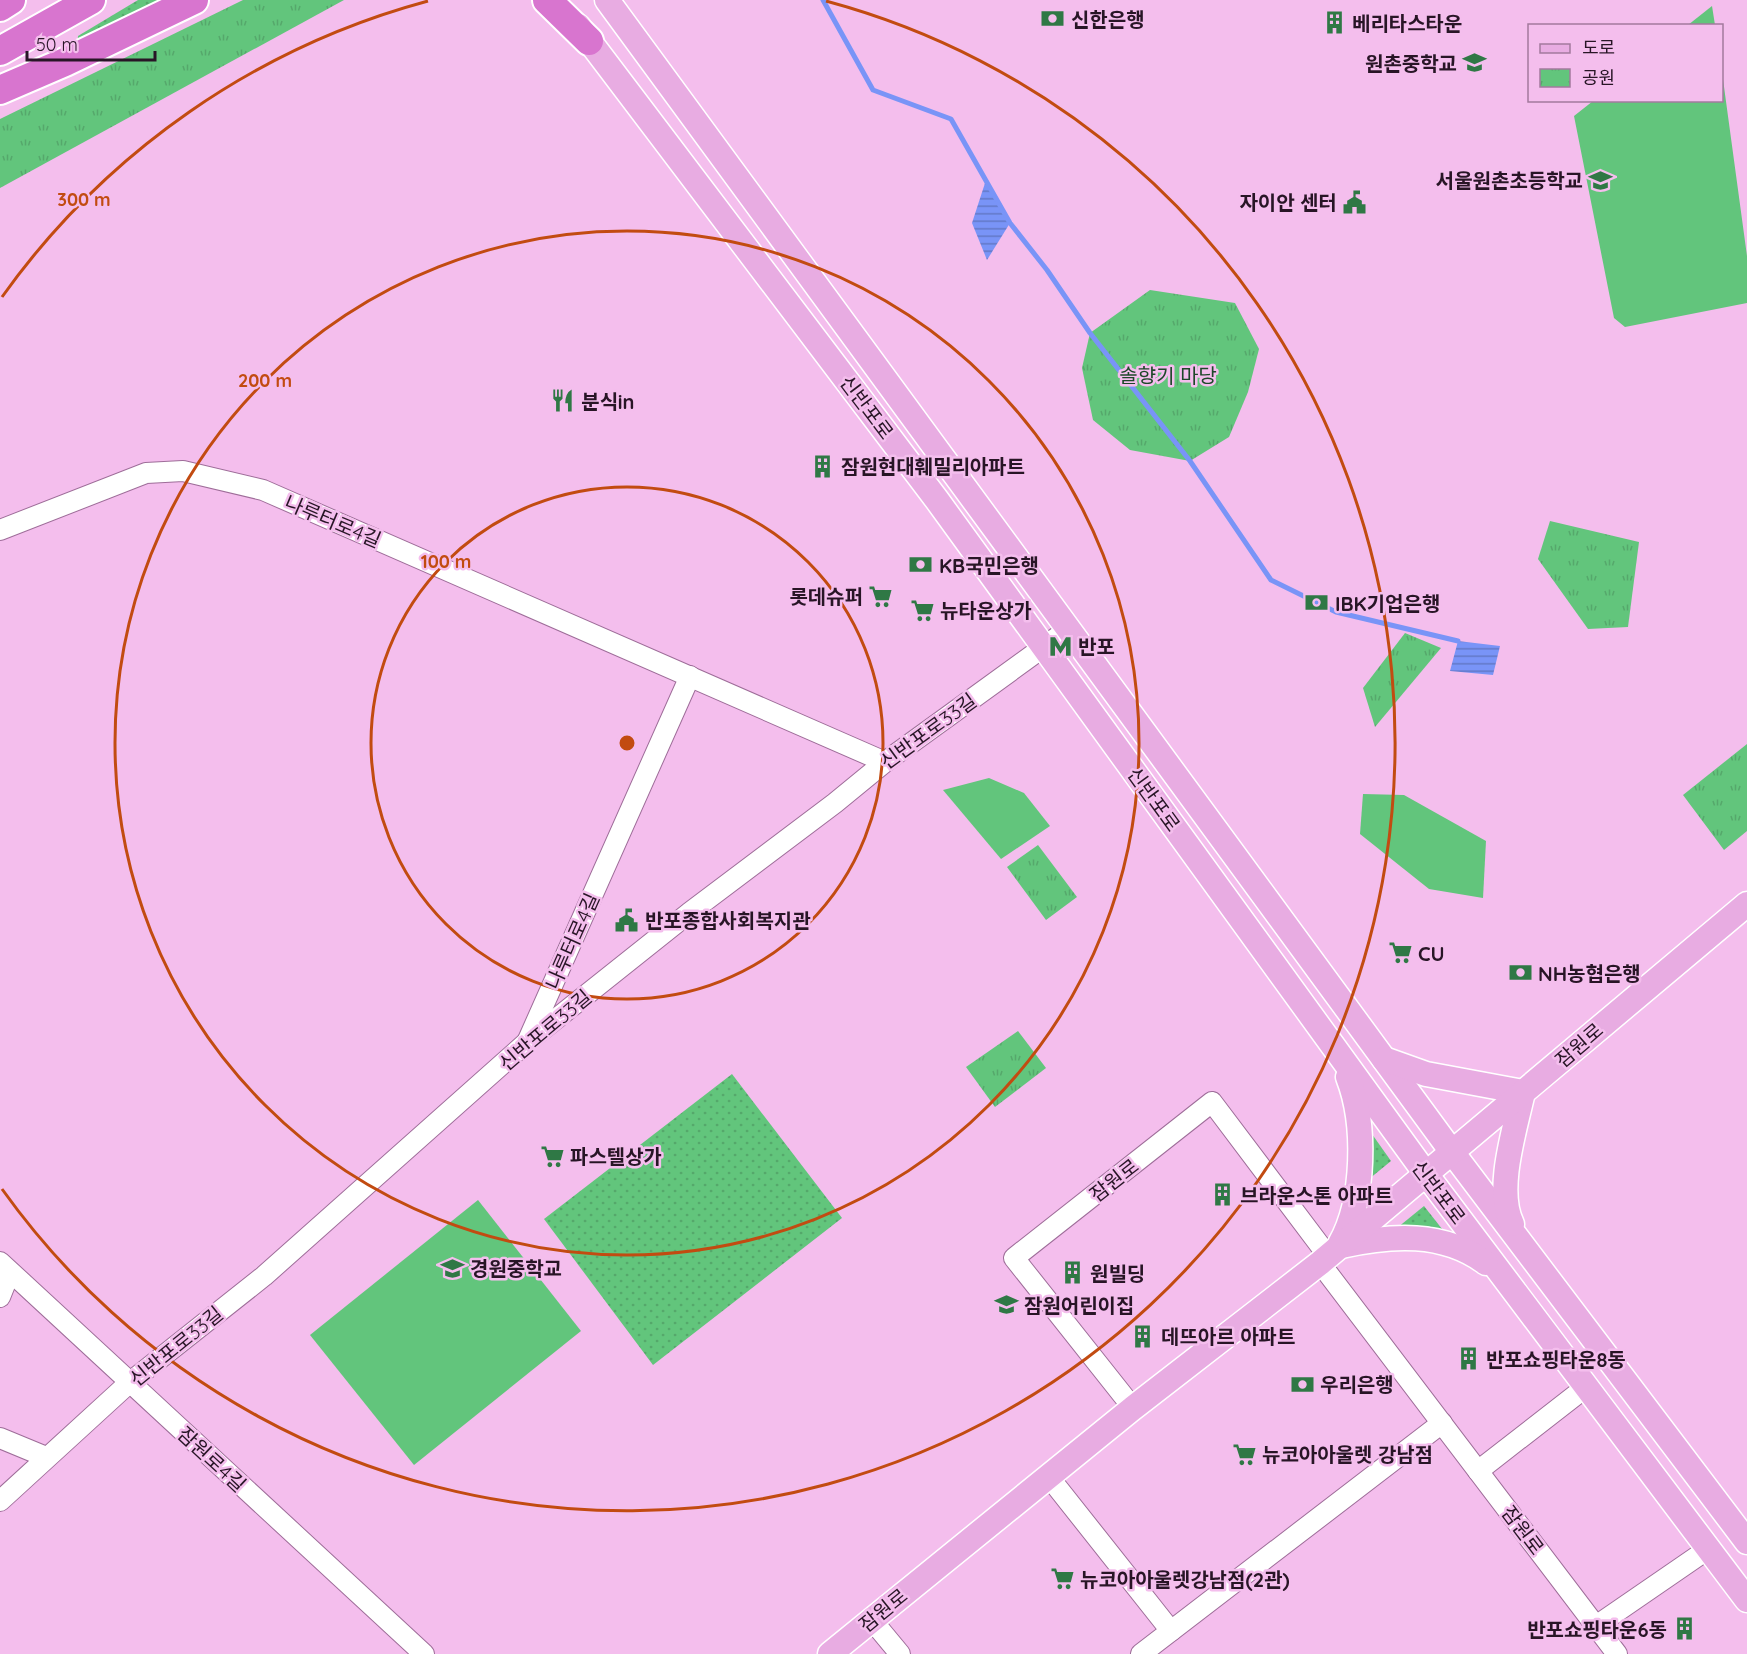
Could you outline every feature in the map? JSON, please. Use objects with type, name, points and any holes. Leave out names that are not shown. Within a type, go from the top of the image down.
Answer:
[{"type":"highway","points":[[0,6],[11,0]]},
{"type":"highway","points":[[0,51],[91,0]]},
{"type":"highway","points":[[0,90],[65,62],[194,0]]},
{"type":"highway","points":[[547,0],[589,40]]},
{"type":"main road","name":"신반포로","points":[[559,0],[930,491],[1426,1174],[1747,1600]]},
{"type":"main road","name":"신반포로","points":[[607,0],[1452,1152],[1747,1542]]},
{"type":"main road","name":"잠원로","points":[[830,1654],[1133,1408],[1329,1255],[1747,904]]},
{"type":"main road","points":[[1329,1255],[1346,1233],[1356,1199],[1360,1142],[1354,1096],[1338,1054]]},
{"type":"main road","points":[[1384,1059],[1426,1074],[1523,1092],[1505,1197],[1510,1221],[1534,1261]]},
{"type":"main road","points":[[1329,1255],[1385,1238],[1435,1240],[1467,1250],[1500,1273]]},
{"type":"street","name":"나루터로4길","points":[[0,530],[146,473],[183,471],[263,490],[885,762]]},
{"type":"street","name":"신반포로33길","points":[[0,1501],[129,1383],[264,1276],[527,1042],[689,913],[836,803],[885,762],[1067,630]]},
{"type":"street","name":"나루터로4길","points":[[527,1042],[690,676]]},
{"type":"street","name":"잠원로","points":[[1133,1408],[1014,1258],[1212,1102],[1329,1255],[1442,1423],[1617,1654]]},
{"type":"street","name":"잠원로4길","points":[[5,1267],[424,1654]]},
{"type":"street","points":[[0,1297],[5,1267]]},
{"type":"street","points":[[1478,1471],[1586,1387]]},
{"type":"street","points":[[1141,1654],[1442,1423]]},
{"type":"street","points":[[0,1438],[46,1457]]},
{"type":"street","points":[[1049,1477],[1171,1631]]},
{"type":"street","points":[[1596,1626],[1708,1549]]},
{"type":"street","points":[[871,1619],[900,1654]]},
{"type":"green space","points":[[138,0],[164,0],[77,47],[78,36]]},
{"type":"green space","points":[[243,0],[344,0],[0,188],[0,119]]},
{"type":"green space","points":[[1712,6],[1715,24],[1689,24]]},
{"type":"green space","points":[[1723,79],[1747,256],[1747,303],[1625,327],[1614,318],[1574,116],[1592,102],[1723,102]]},
{"type":"green space","name":"솔향기 마당","points":[[1150,290],[1235,303],[1259,349],[1248,392],[1229,437],[1190,461],[1130,450],[1093,420],[1082,368],[1090,333]]},
{"type":"green space","points":[[1550,521],[1639,542],[1628,627],[1588,629],[1538,559]]},
{"type":"green space","points":[[1405,633],[1441,648],[1375,727],[1363,688]]},
{"type":"green space","points":[[1747,744],[1747,831],[1724,850],[1683,795]]},
{"type":"green space","points":[[989,778],[1024,793],[1050,826],[1001,859],[943,790]]},
{"type":"green space","points":[[1363,794],[1404,795],[1486,841],[1483,898],[1429,889],[1360,834]]},
{"type":"green space","points":[[1038,845],[1077,897],[1046,920],[1007,867]]},
{"type":"green space","points":[[1018,1031],[1046,1068],[995,1107],[966,1067]]},
{"type":"green space","points":[[732,1074],[842,1218],[653,1365],[544,1219]]},
{"type":"green space","points":[[1367,1127],[1391,1161],[1363,1184]]},
{"type":"green space","points":[[478,1200],[581,1331],[414,1465],[310,1335]]},
{"type":"green space","points":[[1424,1206],[1446,1234],[1397,1228]]},
{"type":"water","points":[[986,180],[1010,223],[987,260],[972,223]]},
{"type":"water","points":[[1458,641],[1500,646],[1493,675],[1450,671]]},
{"type":"waterway","points":[[823,0],[873,90],[951,119],[1010,223],[1047,270],[1090,333],[1190,461],[1271,580],[1336,612],[1458,641]]},
{"type":"place","name":"신한은행","points":[[1053,19]]},
{"type":"place","name":"베리타스타운","points":[[1334,23]]},
{"type":"place","name":"원촌중학교","points":[[1475,63]]},
{"type":"place","name":"서울원촌초등학교","points":[[1601,180]]},
{"type":"place","name":"자이안 센터","points":[[1355,202]]},
{"type":"place","name":"분식in","points":[[563,401]]},
{"type":"place","name":"잠원현대훼밀리아파트","points":[[823,466]]},
{"type":"place","name":"KB국민은행","points":[[921,565]]},
{"type":"place","name":"롯데슈퍼","points":[[881,596]]},
{"type":"place","name":"IBK기업은행","points":[[1317,603]]},
{"type":"place","name":"뉴타운상가","points":[[922,610]]},
{"type":"place","name":"반포","points":[[1060,646]]},
{"type":"place","name":"반포종합사회복지관","points":[[627,920]]},
{"type":"place","name":"CU","points":[[1400,953]]},
{"type":"place","name":"NH농협은행","points":[[1520,973]]},
{"type":"place","name":"파스텔상가","points":[[552,1156]]},
{"type":"place","name":"브라운스톤 아파트","points":[[1222,1195]]},
{"type":"place","name":"경원중학교","points":[[452,1268]]},
{"type":"place","name":"원빌딩","points":[[1072,1273]]},
{"type":"place","name":"잠원어린이집","points":[[1006,1305]]},
{"type":"place","name":"데뜨아르 아파트","points":[[1143,1336]]},
{"type":"place","name":"반포쇼핑타운8동","points":[[1468,1359]]},
{"type":"place","name":"우리은행","points":[[1302,1384]]},
{"type":"place","name":"뉴코아아울렛 강남점","points":[[1244,1454]]},
{"type":"place","name":"뉴코아아울렛강남점(2관)","points":[[1062,1579]]},
{"type":"place","name":"반포쇼핑타운6동","points":[[1685,1629]]}]
